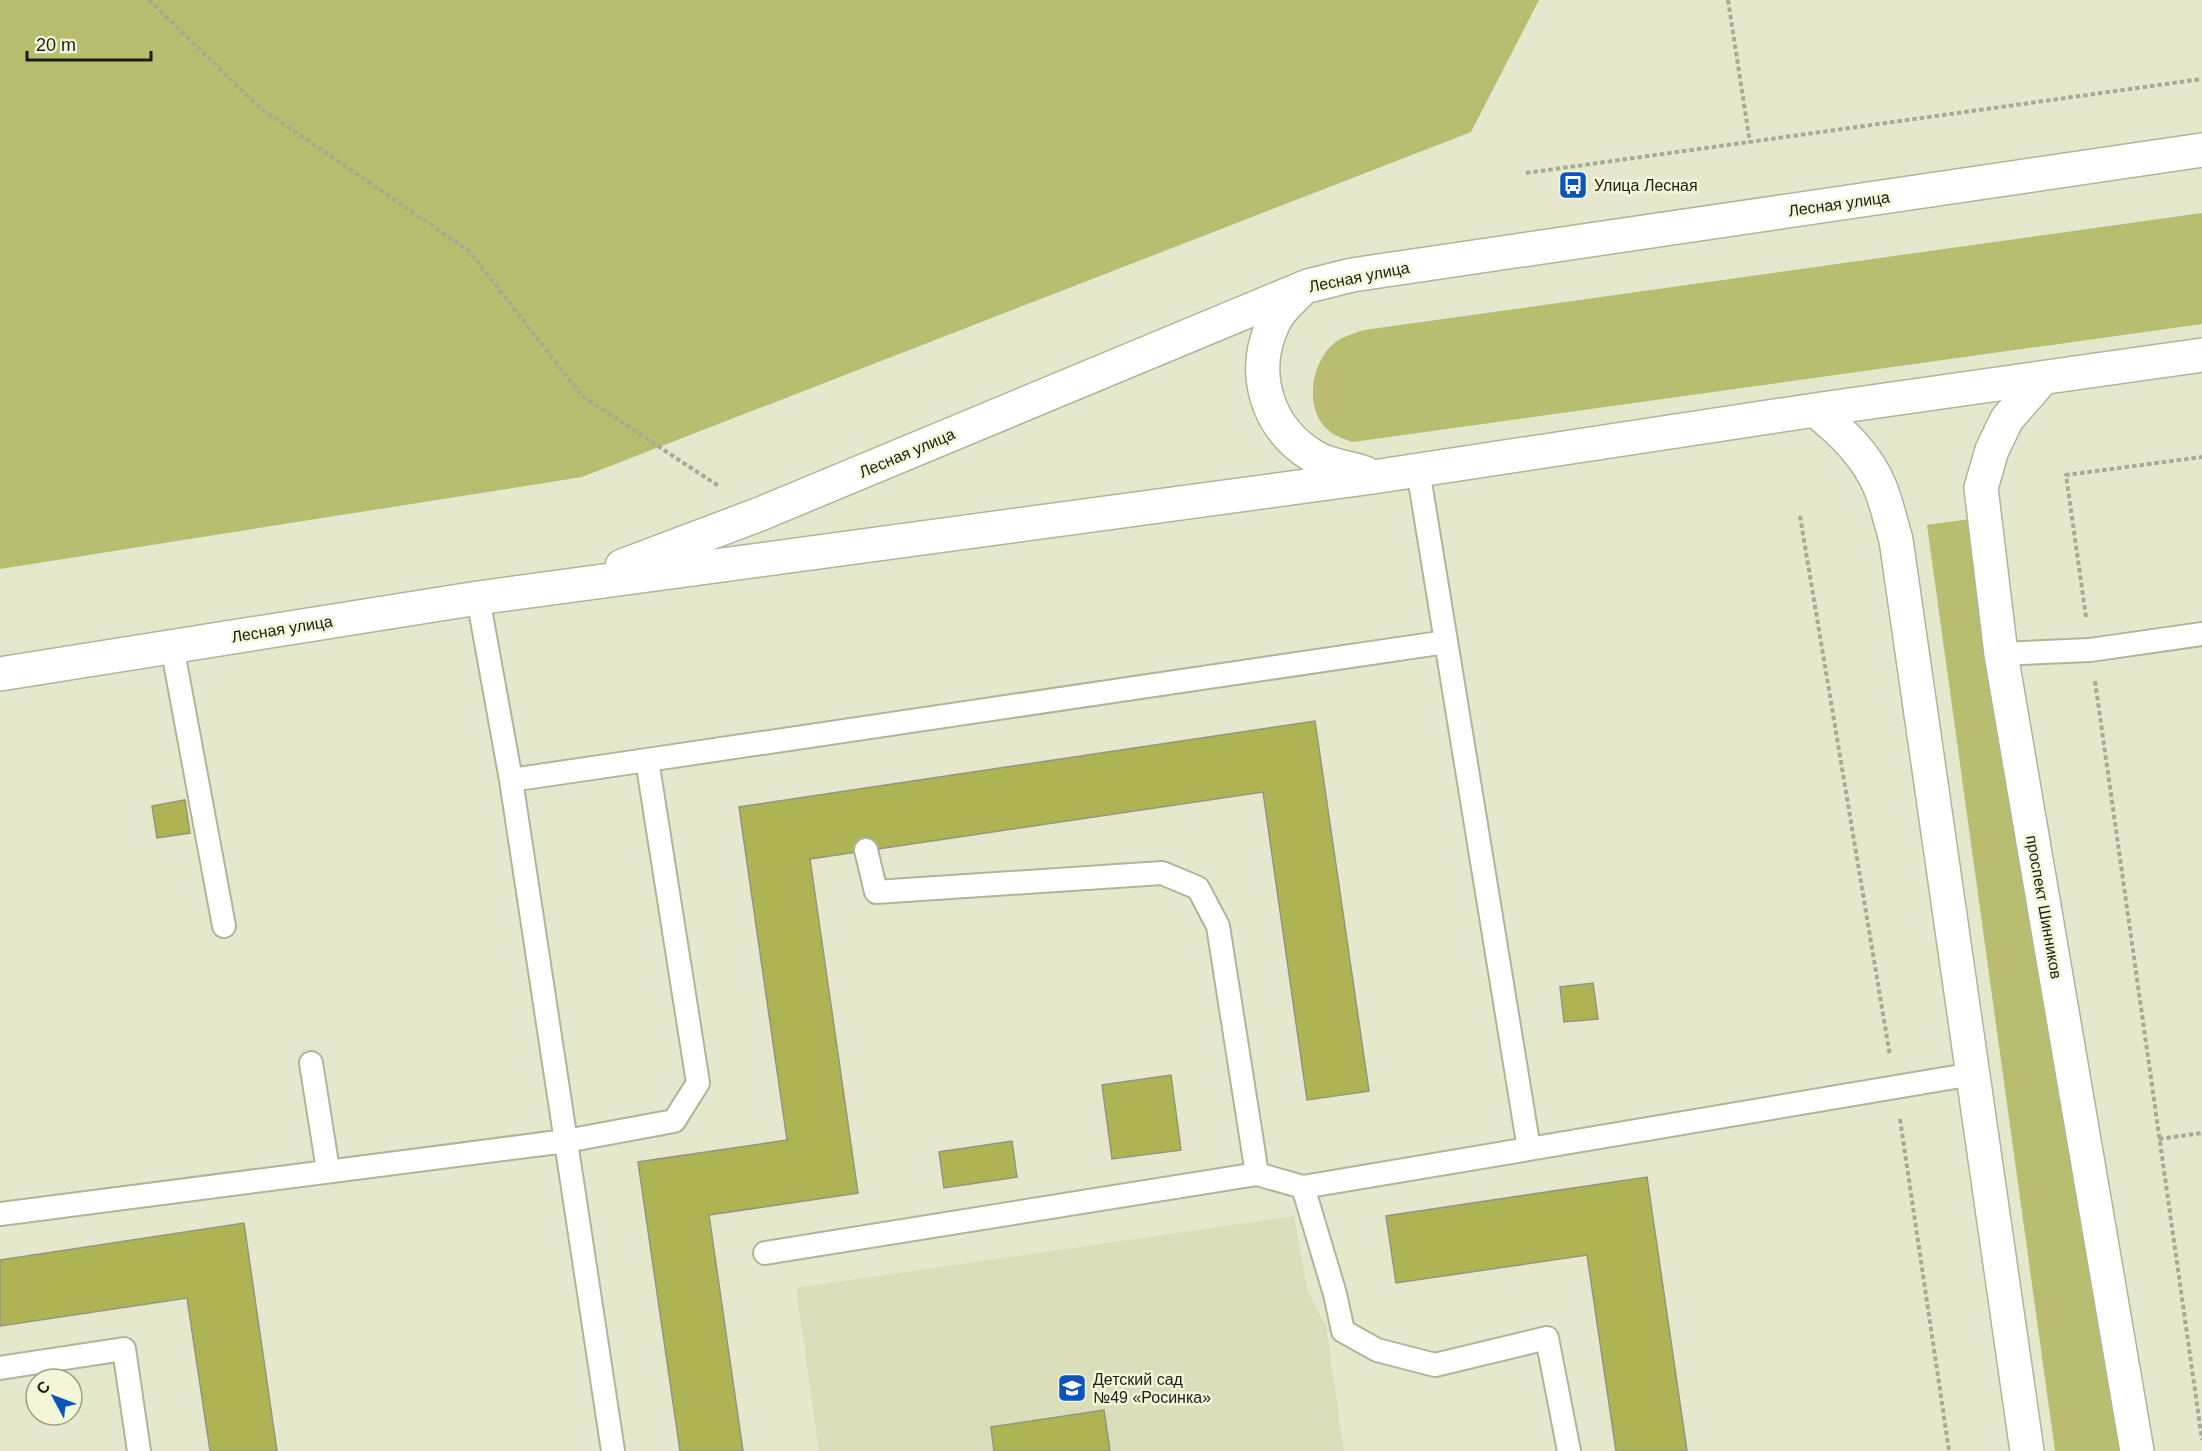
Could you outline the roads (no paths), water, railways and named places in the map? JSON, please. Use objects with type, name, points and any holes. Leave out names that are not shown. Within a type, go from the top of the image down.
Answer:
[{"type":"main road","name":"Лесная улица","points":[[565,587],[760,514],[1308,286],[1364,274],[2202,150]]},
{"type":"main road","points":[[1308,286],[1285,306],[1274,322],[1266,341],[1262,379],[1267,398],[1279,424],[1299,447],[1315,458],[1373,477]]},
{"type":"main road","name":"Лесная улица","points":[[0,674],[478,598],[1373,477],[1815,410],[2202,355]]},
{"type":"main road","name":"проспект Шинников","points":[[2042,379],[2007,419],[1992,450],[1981,488],[2001,654],[2137,1451]]},
{"type":"main road","points":[[1815,410],[1833,425],[1864,458],[1880,487],[1896,540],[2027,1451]]},
{"type":"lane","points":[[1418,470],[1529,1149]]},
{"type":"lane","points":[[478,598],[511,780],[613,1451]]},
{"type":"lane","points":[[2001,654],[2090,650],[2202,634]]},
{"type":"lane","points":[[511,780],[1446,642]]},
{"type":"lane","points":[[172,646],[224,926]]},
{"type":"lane","points":[[0,1214],[566,1141],[674,1121],[698,1083],[647,760]]},
{"type":"lane","points":[[866,850],[876,892],[1161,873],[1198,888],[1218,926],[1257,1174]]},
{"type":"lane","points":[[311,1063],[328,1170]]},
{"type":"lane","points":[[765,1253],[1257,1174],[1303,1187],[1973,1074]]},
{"type":"lane","points":[[1303,1187],[1335,1294],[1343,1331],[1377,1350],[1435,1365],[1547,1338],[1569,1451]]},
{"type":"lane","points":[[0,1368],[124,1349],[139,1451]]},
{"type":"place","name":"Улица Лесная","points":[[1573,185]]},
{"type":"place","name":"Детский сад №49 «Росинка»","points":[[1072,1388]]}]
